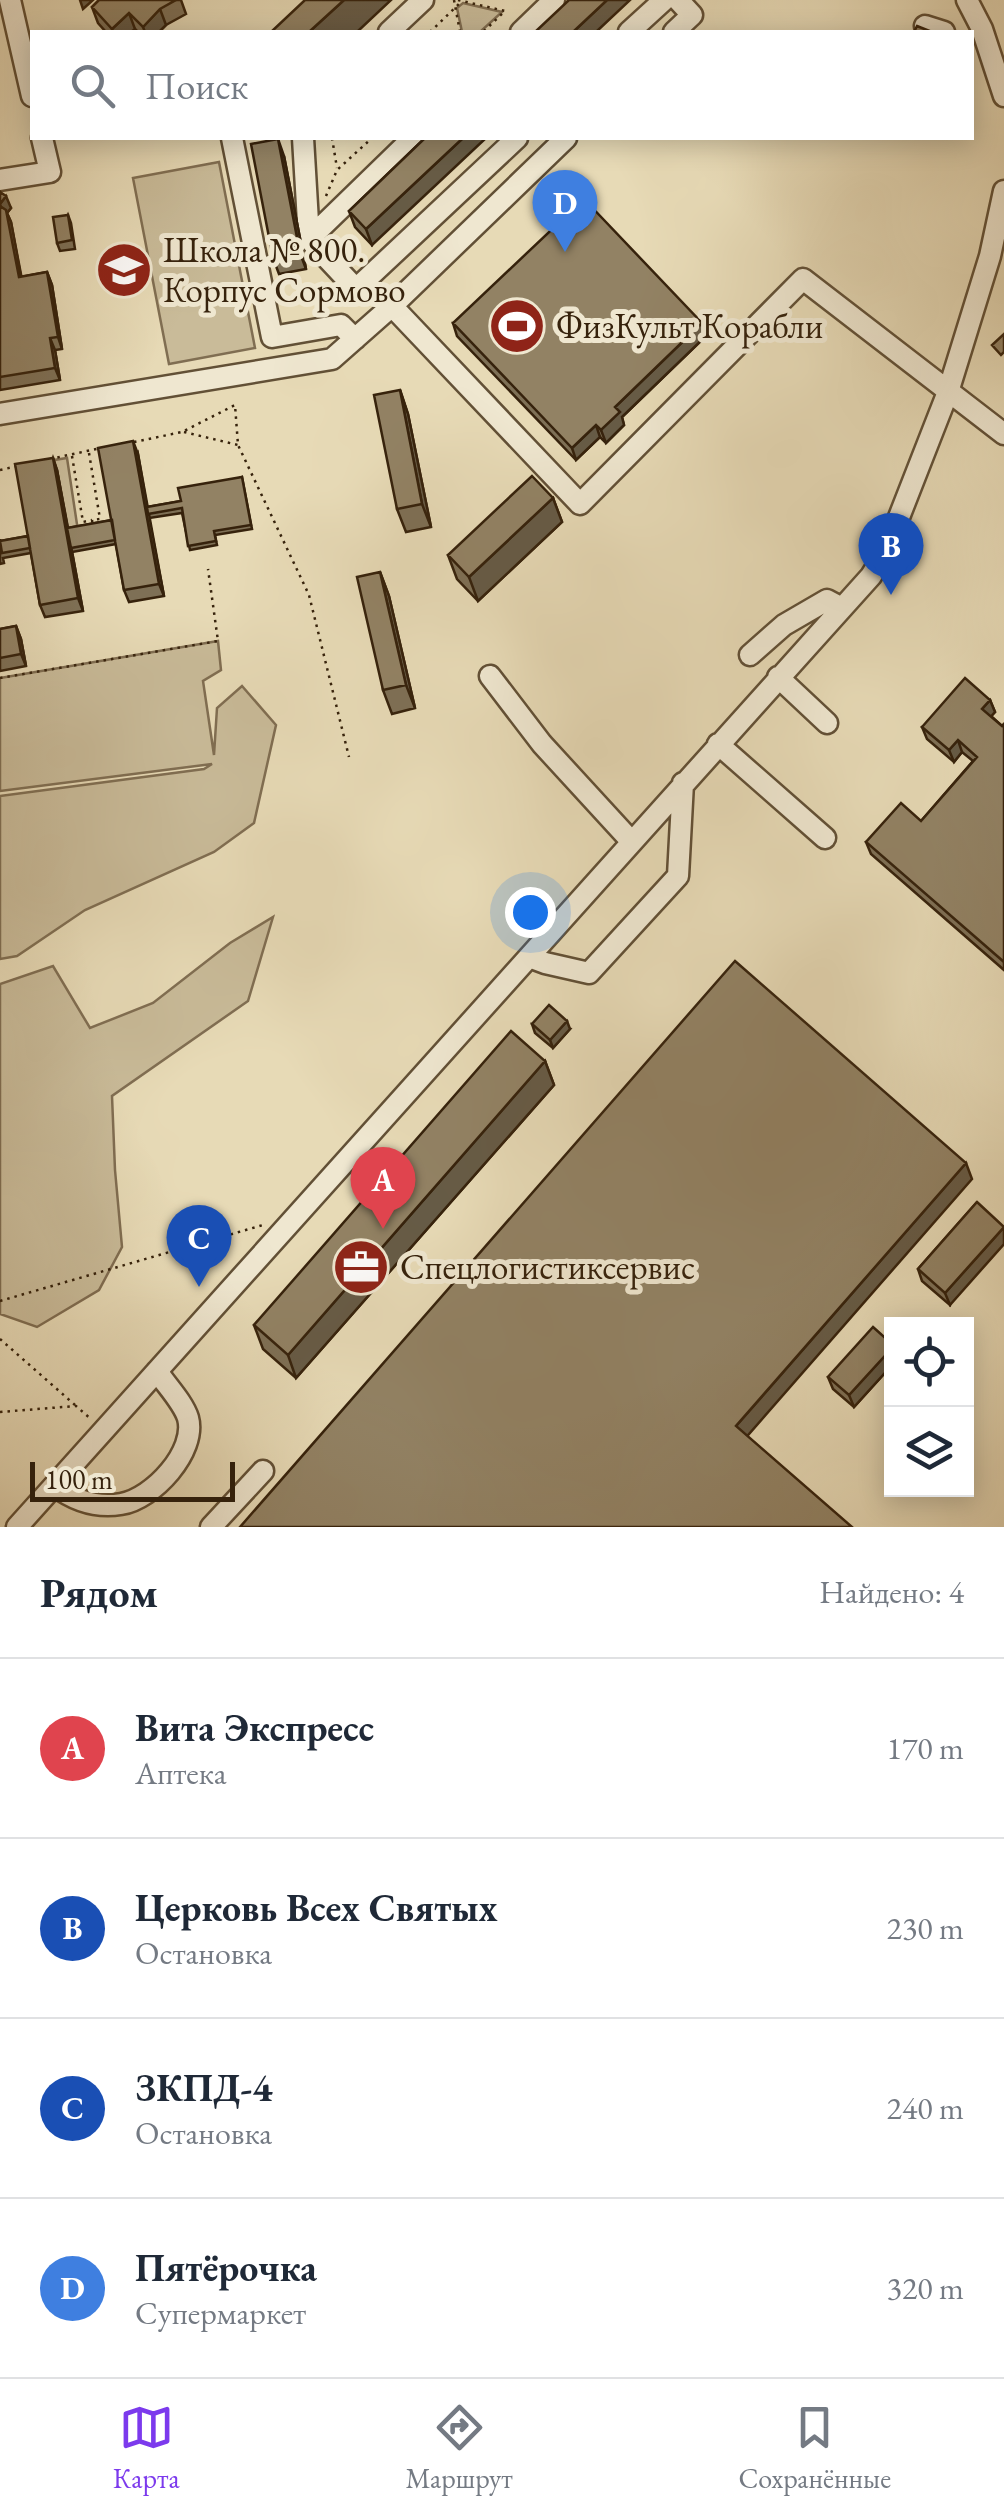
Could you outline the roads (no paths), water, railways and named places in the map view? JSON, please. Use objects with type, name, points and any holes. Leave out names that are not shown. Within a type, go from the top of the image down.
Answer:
[{"type":"street","points":[[10,0],[30,87]]},
{"type":"street","points":[[391,30],[423,0]]},
{"type":"street","points":[[523,30],[554,0]]},
{"type":"street","points":[[631,30],[664,0]]},
{"type":"street","points":[[676,30],[692,15],[678,0]]},
{"type":"street","points":[[967,0],[980,44],[1004,96]]},
{"type":"street","points":[[0,180],[50,172],[42,140]]},
{"type":"street","points":[[232,140],[272,337],[340,325],[355,338]]},
{"type":"street","points":[[303,140],[308,239],[356,290],[516,140]]},
{"type":"street","points":[[308,239],[411,140]]},
{"type":"street","points":[[0,414],[332,360],[564,140]]},
{"type":"street","points":[[17,1527],[871,576],[884,554],[948,392],[990,256],[1004,191]]},
{"type":"street","points":[[392,306],[580,504],[803,279],[1004,434]]},
{"type":"street","points":[[750,656],[784,624],[827,600],[842,608]]},
{"type":"street","points":[[490,676],[542,744],[631,842]]},
{"type":"street","points":[[778,677],[827,723]]},
{"type":"street","points":[[718,744],[825,838]]},
{"type":"street","points":[[529,956],[544,964],[589,973],[678,876],[682,784]]},
{"type":"street","points":[[55,1486],[90,1504],[123,1504],[148,1493],[169,1470],[189,1437],[188,1416],[157,1372]]},
{"type":"street","points":[[211,1527],[263,1471]]},
{"type":"place","name":"Пятёрочка","points":[[565,252]]},
{"type":"place","name":"Школа № 800. Корпус Сормово","points":[[124,270]]},
{"type":"place","name":"ФизКульт Корабли","points":[[517,326]]},
{"type":"place","name":"Церковь Всех Святых","points":[[891,595]]},
{"type":"place","name":"Вита Экспресс","points":[[383,1229]]},
{"type":"place","name":"Спецлогистиксервис","points":[[361,1267]]},
{"type":"place","name":"ЗКПД-4","points":[[199,1287]]}]
